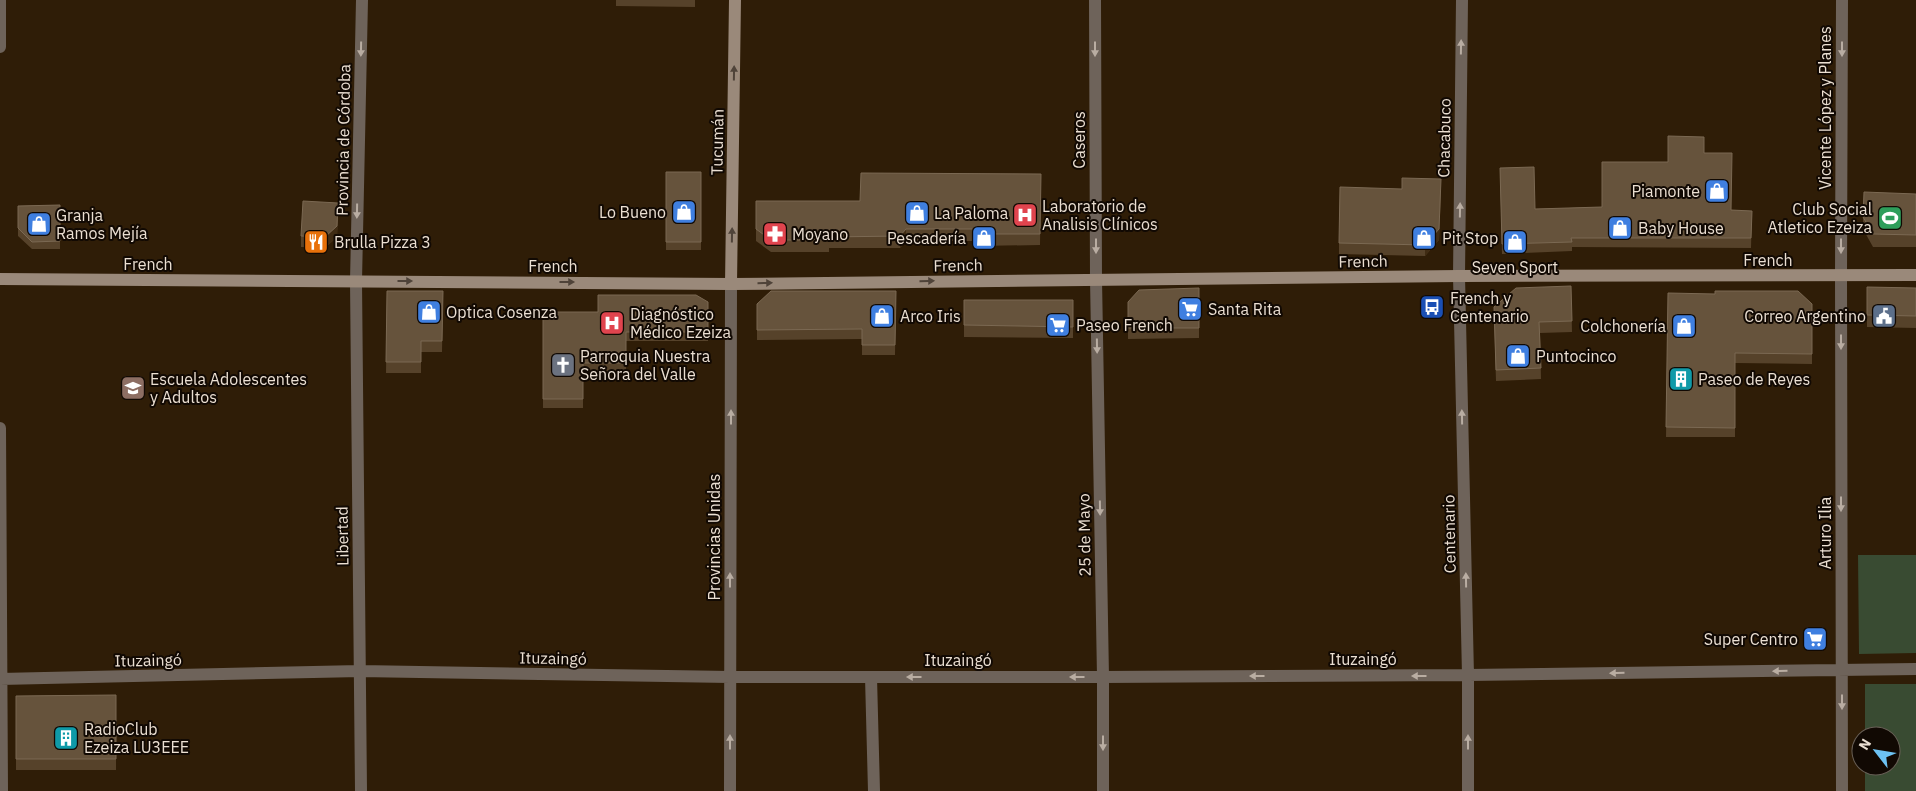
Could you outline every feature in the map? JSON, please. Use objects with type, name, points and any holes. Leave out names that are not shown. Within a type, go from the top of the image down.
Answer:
[{"type":"street","points":[[0,0],[0,47]]},
{"type":"street","name":"Provincia de Córdoba","points":[[356,281],[362,0]]},
{"type":"street","name":"Tucumán","points":[[731,284],[735,0]]},
{"type":"street","name":"Caseros","points":[[1095,0],[1096,279]]},
{"type":"street","name":"Chacabuco","points":[[1459,276],[1462,0]]},
{"type":"street","name":"Vicente López y Planes","points":[[1841,276],[1842,0]]},
{"type":"street","name":"French","points":[[0,279],[731,284],[1459,276],[1916,275]]},
{"type":"street","name":"Centenario","points":[[1459,276],[1468,675],[1468,791]]},
{"type":"street","name":"Arturo Ilia","points":[[1841,276],[1842,791]]},
{"type":"street","name":"25 de Mayo","points":[[1096,279],[1103,676],[1103,791]]},
{"type":"street","name":"Libertad","points":[[356,281],[361,791]]},
{"type":"street","name":"Provincias Unidas","points":[[730,791],[731,284]]},
{"type":"street","points":[[0,428],[2,791]]},
{"type":"street","name":"Ituzaingó","points":[[1,679],[360,671],[871,677],[1468,675],[1916,669]]},
{"type":"street","points":[[871,677],[874,791]]},
{"type":"green space","points":[[1858,555],[1916,555],[1916,653],[1859,654]]},
{"type":"green space","points":[[1865,684],[1916,684],[1916,791],[1865,791],[1865,776],[1901,776],[1901,726],[1865,726]]},
{"type":"building","points":[[1668,136],[1704,137],[1704,153],[1732,153],[1731,210],[1752,211],[1751,238],[1571,238],[1572,242],[1502,244],[1500,168],[1534,167],[1535,209],[1602,207],[1602,162],[1668,162]]},
{"type":"building","name":"Lo Bueno","points":[[666,172],[701,172],[701,242],[666,242]]},
{"type":"building","points":[[861,173],[1041,174],[1040,234],[978,234],[972,229],[906,229],[900,236],[829,237],[829,240],[771,240],[756,229],[756,201],[860,201]]},
{"type":"building","points":[[1402,178],[1441,179],[1439,229],[1425,245],[1339,243],[1340,187],[1402,189]]},
{"type":"building","name":"Club Social Atletico Ezeiza","points":[[1864,192],[1916,194],[1916,235],[1873,234],[1863,217]]},
{"type":"building","points":[[303,201],[338,203],[337,226],[325,237],[301,236]]},
{"type":"building","name":"Granja Ramos Mejía","points":[[60,205],[60,241],[32,242],[18,228],[18,206]]},
{"type":"building","name":"Puntocinco","points":[[1571,286],[1572,321],[1539,322],[1541,368],[1496,370],[1494,307],[1516,288]]},
{"type":"building","points":[[1867,287],[1916,288],[1916,316],[1867,315]]},
{"type":"building","points":[[1199,288],[1199,328],[1128,328],[1128,302],[1139,290]]},
{"type":"building","points":[[387,291],[443,291],[442,341],[421,341],[421,362],[386,362]]},
{"type":"building","points":[[771,291],[896,291],[895,345],[862,345],[862,329],[757,330],[757,304]]},
{"type":"building","points":[[1715,291],[1798,291],[1812,304],[1812,354],[1735,353],[1735,428],[1666,427],[1668,293],[1715,294]]},
{"type":"building","points":[[598,295],[696,295],[708,302],[708,332],[626,332],[626,363],[583,363],[583,399],[543,399],[543,312],[598,312]]},
{"type":"building","points":[[964,300],[1073,300],[1073,327],[964,325]]},
{"type":"building","name":"RadioClub Ezeiza LU3EEE","points":[[116,695],[116,759],[16,759],[16,696]]},
{"type":"place","name":"Piamonte","points":[[1717,191]]},
{"type":"place","name":"Lo Bueno","points":[[684,212]]},
{"type":"place","name":"La Paloma","points":[[917,213]]},
{"type":"place","name":"Laboratorio de Analisis Clínicos","points":[[1025,215]]},
{"type":"place","name":"Club Social Atletico Ezeiza","points":[[1890,218]]},
{"type":"place","name":"Granja Ramos Mejía","points":[[39,224]]},
{"type":"place","name":"Baby House","points":[[1620,228]]},
{"type":"place","name":"Moyano","points":[[775,234]]},
{"type":"place","name":"Pescadería","points":[[984,238]]},
{"type":"place","name":"Pit Stop","points":[[1424,238]]},
{"type":"place","name":"Brulla Pizza 3","points":[[316,242]]},
{"type":"place","name":"Seven Sport","points":[[1515,242]]},
{"type":"place","name":"French y Centenario","points":[[1432,307]]},
{"type":"place","name":"Santa Rita","points":[[1190,309]]},
{"type":"place","name":"Optica Cosenza","points":[[429,312]]},
{"type":"place","name":"Arco Iris","points":[[882,316]]},
{"type":"place","name":"Correo Argentino","points":[[1884,316]]},
{"type":"place","name":"Diagnóstico Médico Ezeiza","points":[[612,323]]},
{"type":"place","name":"Paseo French","points":[[1058,325]]},
{"type":"place","name":"Colchonería","points":[[1684,326]]},
{"type":"place","name":"Puntocinco","points":[[1518,356]]},
{"type":"place","name":"Parroquia Nuestra Señora del Valle","points":[[563,365]]},
{"type":"place","name":"Paseo de Reyes","points":[[1681,379]]},
{"type":"place","name":"Escuela Adolescentes y Adultos","points":[[133,388]]},
{"type":"place","name":"Super Centro","points":[[1815,639]]},
{"type":"place","name":"RadioClub Ezeiza LU3EEE","points":[[66,738]]}]
